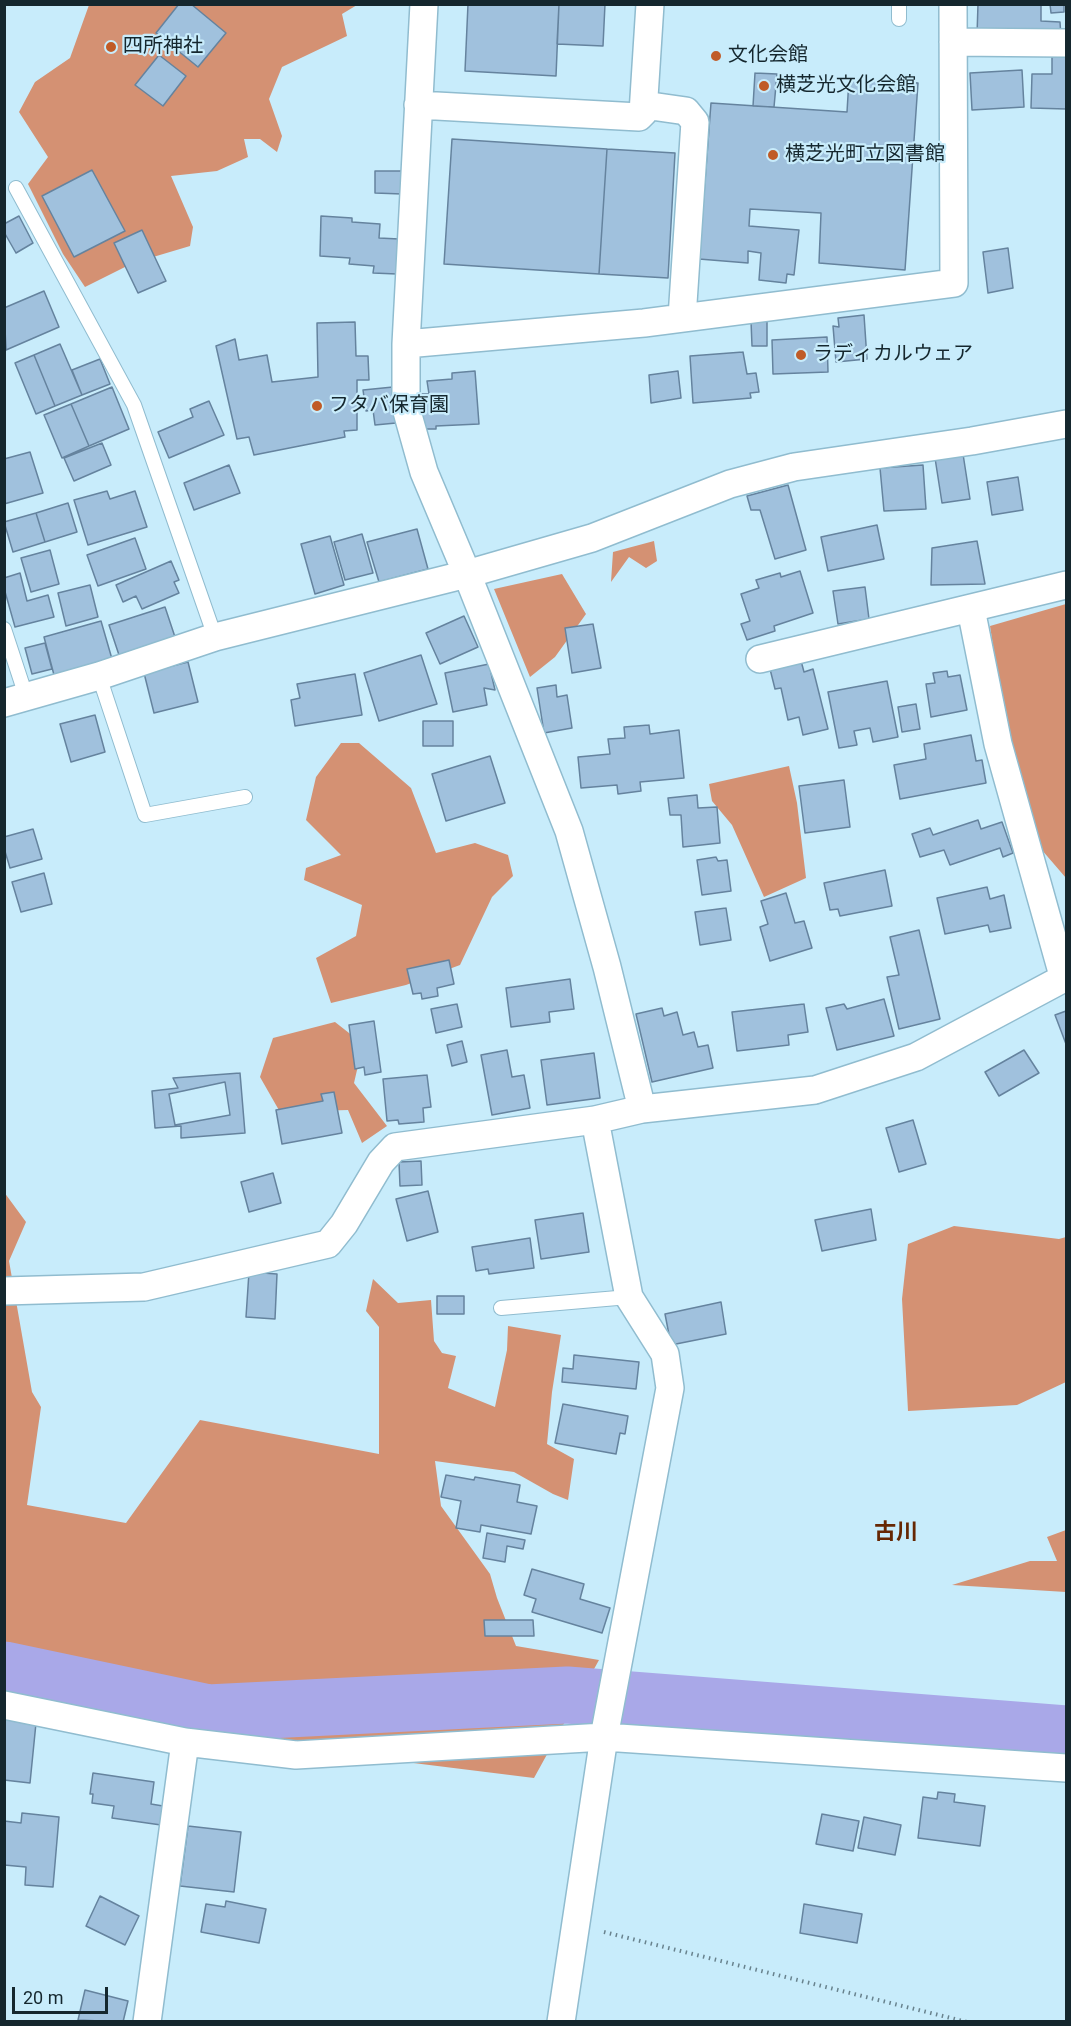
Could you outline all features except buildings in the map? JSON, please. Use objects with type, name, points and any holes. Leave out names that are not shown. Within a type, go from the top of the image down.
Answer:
[{"type":"street","points":[[424,4],[406,344],[406,408],[424,472],[569,831],[607,967],[642,1109]]},
{"type":"street","points":[[418,105],[639,117],[643,113],[644,105],[650,4]]},
{"type":"street","points":[[406,344],[682,318],[954,283],[953,4]]},
{"type":"street","points":[[953,42],[1066,43]]},
{"type":"street","points":[[644,105],[686,111],[695,122],[682,318]]},
{"type":"street","points":[[15,699],[99,676],[215,637],[467,574],[592,538],[730,484],[794,467],[972,441],[1066,424]]},
{"type":"street","points":[[760,659],[1066,585]]},
{"type":"street","points":[[4,1291],[144,1287],[328,1244],[344,1224],[381,1162],[395,1147],[595,1119],[642,1109],[815,1090],[916,1058],[1065,978],[998,744],[971,609]]},
{"type":"street","points":[[561,2022],[604,1737],[670,1388],[665,1354],[629,1297],[595,1119]]},
{"type":"street","points":[[4,1705],[185,1742],[296,1755],[604,1737],[1066,1768]]},
{"type":"street","points":[[147,2022],[185,1742]]},
{"type":"lane","points":[[899,20],[900,4]]},
{"type":"lane","points":[[16,188],[134,405],[215,637]]},
{"type":"lane","points":[[4,629],[15,699]]},
{"type":"lane","points":[[99,676],[145,815],[245,797]]},
{"type":"lane","points":[[501,1308],[629,1297]]},
{"type":"path","points":[[576,1924],[967,2022]]},
{"type":"shaded area","points":[[89,5],[357,5],[342,14],[347,36],[282,67],[269,99],[282,136],[277,152],[260,139],[244,139],[248,157],[217,171],[171,176],[193,227],[190,246],[133,263],[85,287],[63,254],[28,184],[48,157],[19,112],[35,82],[70,58]]},
{"type":"shaded area","points":[[654,541],[657,561],[646,568],[629,557],[611,582],[613,552]]},
{"type":"shaded area","points":[[562,574],[586,614],[555,657],[530,677],[494,589]]},
{"type":"shaded area","points":[[1066,604],[1066,878],[1035,842],[1004,717],[990,626]]},
{"type":"shaded area","points":[[341,743],[359,743],[411,788],[436,853],[475,843],[508,855],[513,876],[492,897],[460,965],[406,985],[331,1003],[316,958],[356,936],[362,905],[304,880],[306,868],[341,855],[306,820],[316,777]]},
{"type":"shaded area","points":[[789,766],[797,803],[806,878],[764,897],[732,825],[712,801],[709,784]]},
{"type":"shaded area","points":[[335,1022],[363,1044],[354,1083],[387,1126],[362,1143],[348,1110],[280,1112],[260,1077],[273,1038]]},
{"type":"shaded area","points":[[4,1192],[26,1222],[9,1261],[32,1392],[41,1407],[27,1505],[126,1523],[200,1420],[379,1454],[379,1327],[366,1311],[373,1279],[398,1303],[431,1300],[434,1341],[442,1353],[456,1356],[448,1388],[495,1407],[507,1350],[508,1326],[561,1335],[547,1444],[574,1459],[568,1500],[514,1472],[435,1461],[441,1506],[490,1574],[516,1646],[599,1660],[534,1778],[196,1736],[5,1675]]},
{"type":"shaded area","points":[[954,1226],[1059,1239],[1066,1237],[1066,1382],[1017,1405],[908,1411],[902,1299],[908,1244]]},
{"type":"shaded area","points":[[1066,1530],[1066,1592],[952,1585],[1030,1561],[1057,1561],[1047,1537]]},
{"type":"waterway","points":[[4,1670],[208,1713],[567,1695],[1066,1734]]},
{"type":"place","name":"四所神社","points":[[111,47]]},
{"type":"place","name":"文化会館","points":[[716,56]]},
{"type":"place","name":"横芝光文化会館","points":[[764,86]]},
{"type":"place","name":"横芝光町立図書館","points":[[773,155]]},
{"type":"place","name":"ラディカルウェア","points":[[801,355]]},
{"type":"place","name":"フタバ保育園","points":[[317,406]]},
{"type":"district","name":"古川","points":[[896,1533]]}]
